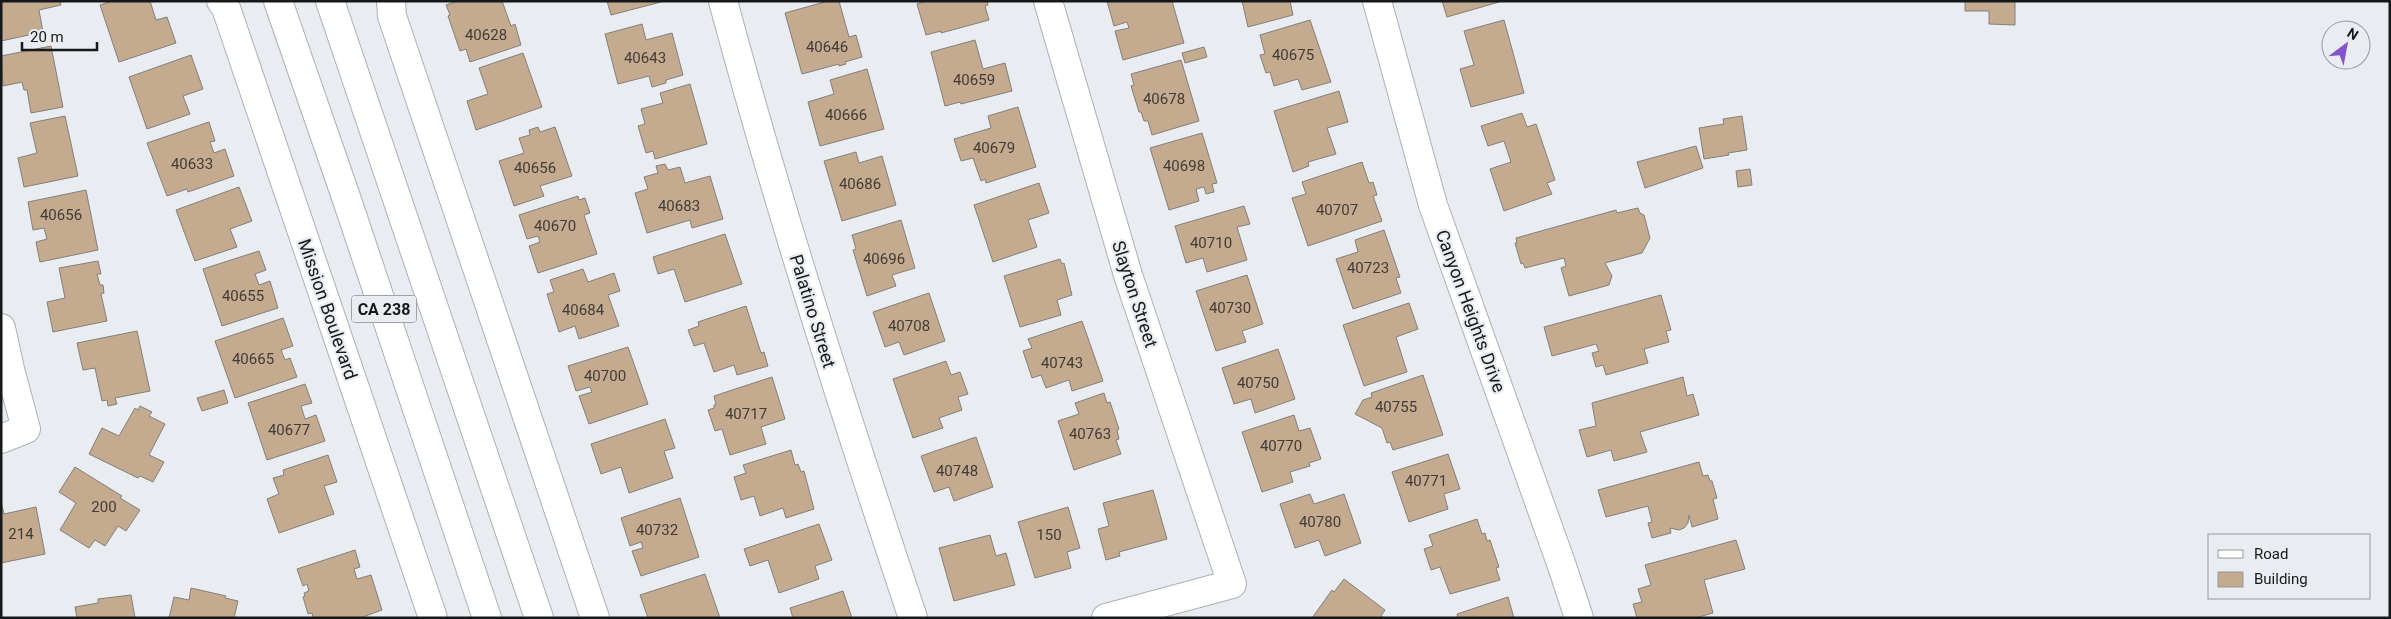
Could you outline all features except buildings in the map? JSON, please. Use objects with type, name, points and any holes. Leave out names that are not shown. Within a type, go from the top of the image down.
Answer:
[{"type":"street","name":"Mission Boulevard","points":[[221,1],[226,8],[433,618]]},
{"type":"street","name":"CA 238","points":[[278,1],[347,200],[487,618]]},
{"type":"street","name":"CA 238","points":[[330,1],[540,618]]},
{"type":"street","points":[[392,1],[392,16],[595,618]]},
{"type":"street","name":"Palatino Street","points":[[723,1],[758,132],[834,382],[913,618]]},
{"type":"street","name":"Slayton Street","points":[[1048,1],[1128,274],[1232,584],[1106,618]]},
{"type":"street","name":"Canyon Heights Drive","points":[[1377,1],[1433,205],[1562,566],[1578,618]]},
{"type":"street","points":[[1,328],[26,429],[1,439]]}]
